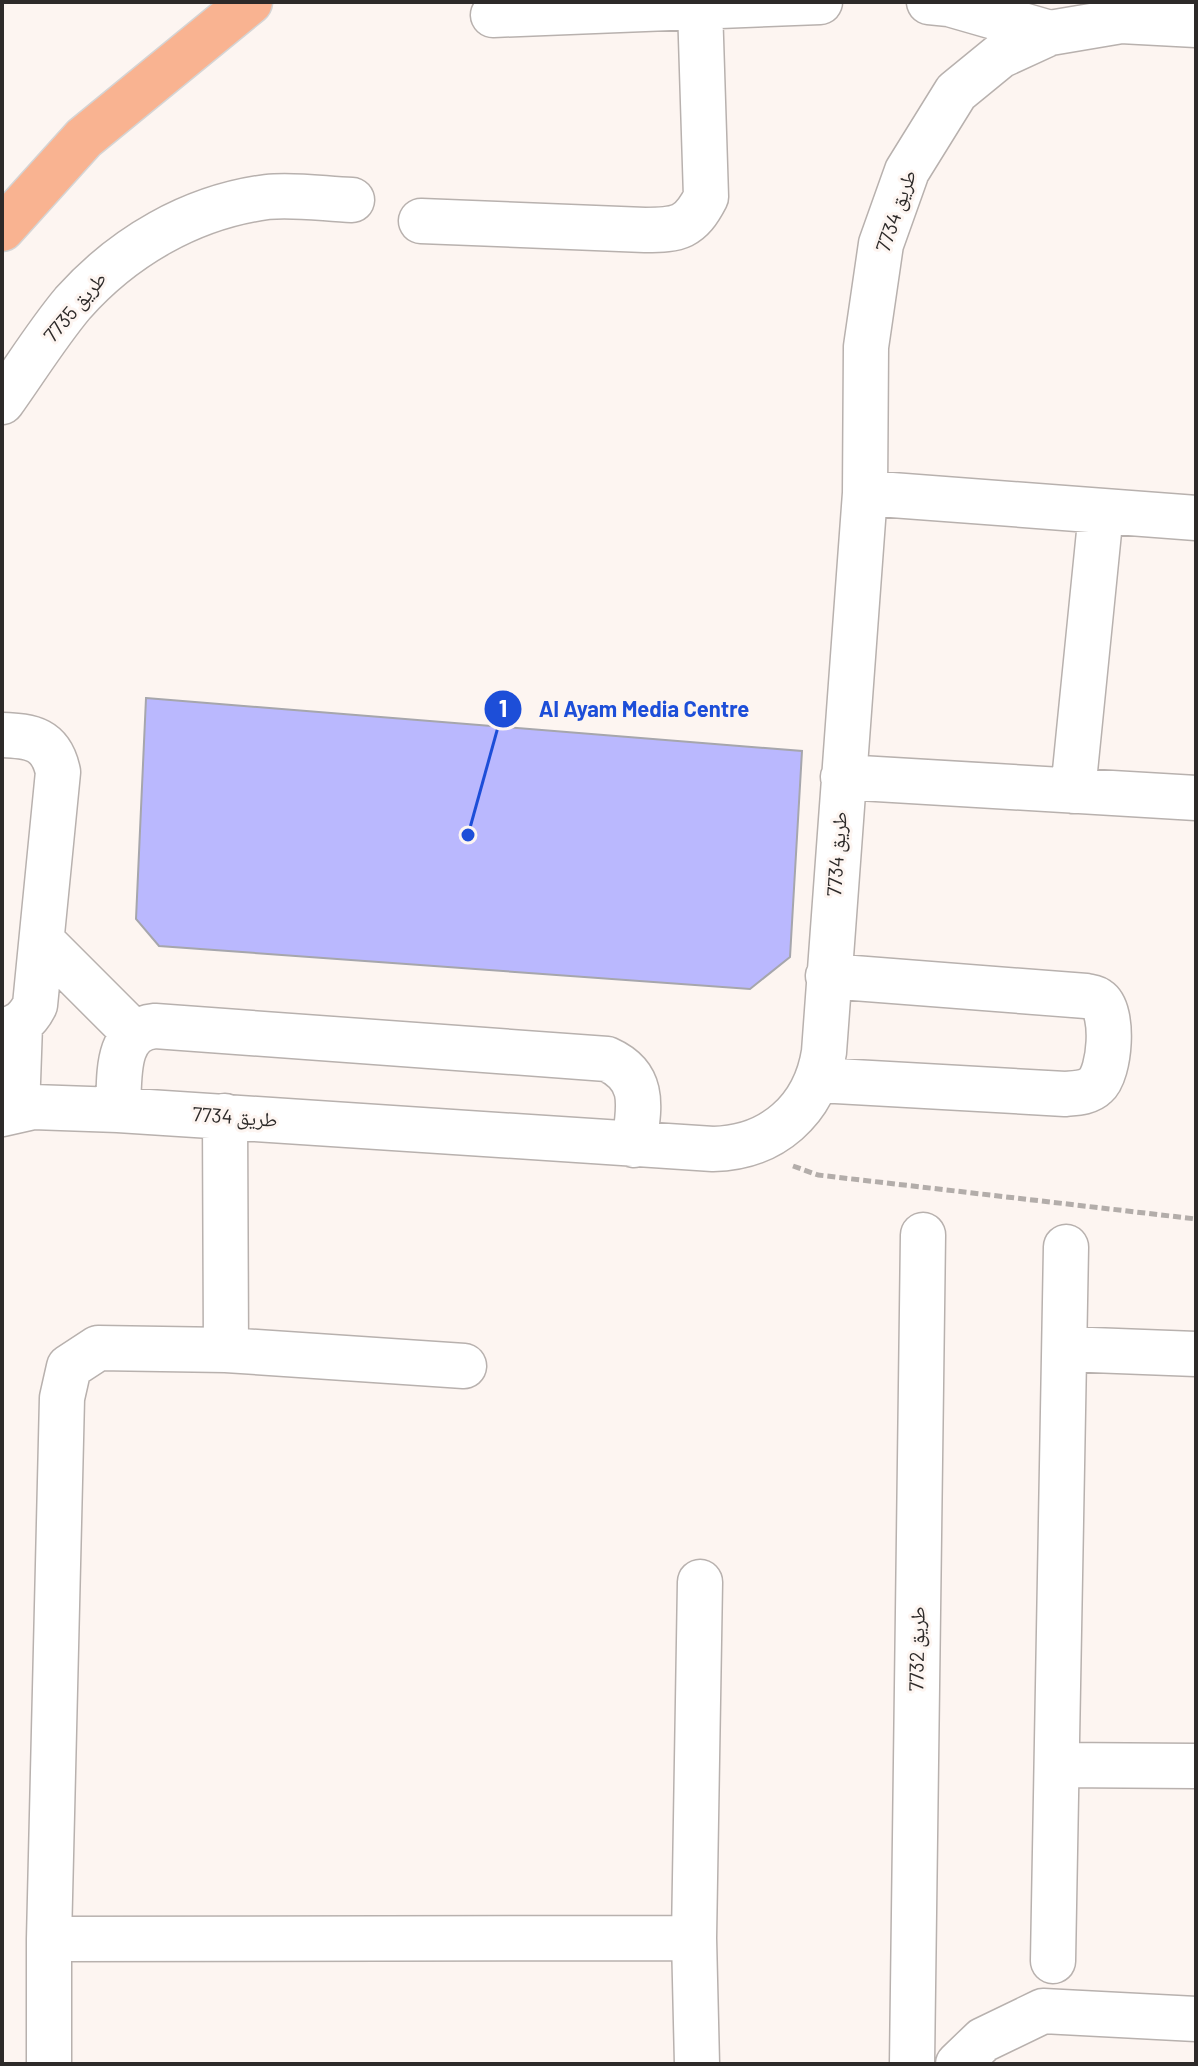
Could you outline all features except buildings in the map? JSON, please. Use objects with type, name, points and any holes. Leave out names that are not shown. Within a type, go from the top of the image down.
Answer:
[{"type":"highway","points":[[2,229],[84,138],[250,2]]},
{"type":"street","points":[[493,15],[820,2]]},
{"type":"street","points":[[929,2],[949,4],[1050,33]]},
{"type":"street","points":[[421,221],[674,230],[695,219],[706,197],[700,7]]},
{"type":"street","name":"طريق 7734","points":[[17,1111],[118,1110],[713,1149],[744,1146],[781,1129],[809,1099],[818,1080],[824,1052],[865,493],[866,347],[881,244],[907,171],[956,92],[1000,56],[1050,33],[1121,21],[1196,25]]},
{"type":"street","name":"طريق 7735","points":[[2,402],[72,305],[104,272],[141,244],[181,222],[224,206],[269,197],[352,200]]},
{"type":"street","points":[[865,493],[1196,518]]},
{"type":"street","points":[[1073,791],[1101,512]]},
{"type":"street","points":[[2,735],[30,737],[41,742],[50,750],[58,772],[35,1005],[29,1016],[11,1028],[17,1111]]},
{"type":"street","points":[[843,777],[1196,798]]},
{"type":"street","points":[[42,941],[134,1033]]},
{"type":"street","points":[[818,1080],[1065,1094],[1084,1092],[1097,1085],[1104,1073],[1108,1044],[1106,1010],[1099,1000],[1086,996],[828,976]]},
{"type":"street","points":[[118,1110],[122,1056],[127,1041],[144,1027],[155,1026],[607,1059],[620,1064],[636,1086],[639,1109],[634,1145]]},
{"type":"street","points":[[225,1116],[226,1350]]},
{"type":"street","name":"طريق 7732","points":[[912,2064],[923,1235]]},
{"type":"street","points":[[1053,1961],[1066,1247]]},
{"type":"street","points":[[49,2064],[49,1939],[62,1398],[69,1367],[98,1348],[226,1350],[464,1366]]},
{"type":"street","points":[[1065,1349],[1196,1354]]},
{"type":"street","points":[[697,2064],[694,1938],[700,1582]]},
{"type":"street","points":[[1058,1765],[1196,1766]]},
{"type":"street","points":[[49,1939],[694,1938]]},
{"type":"street","points":[[958,2064],[983,2040],[1043,2011],[1196,2019]]},
{"type":"path","points":[[744,1146],[818,1175],[1196,1219]]},
{"type":"place","name":"Al Ayam Media Centre","points":[[468,835]]}]
